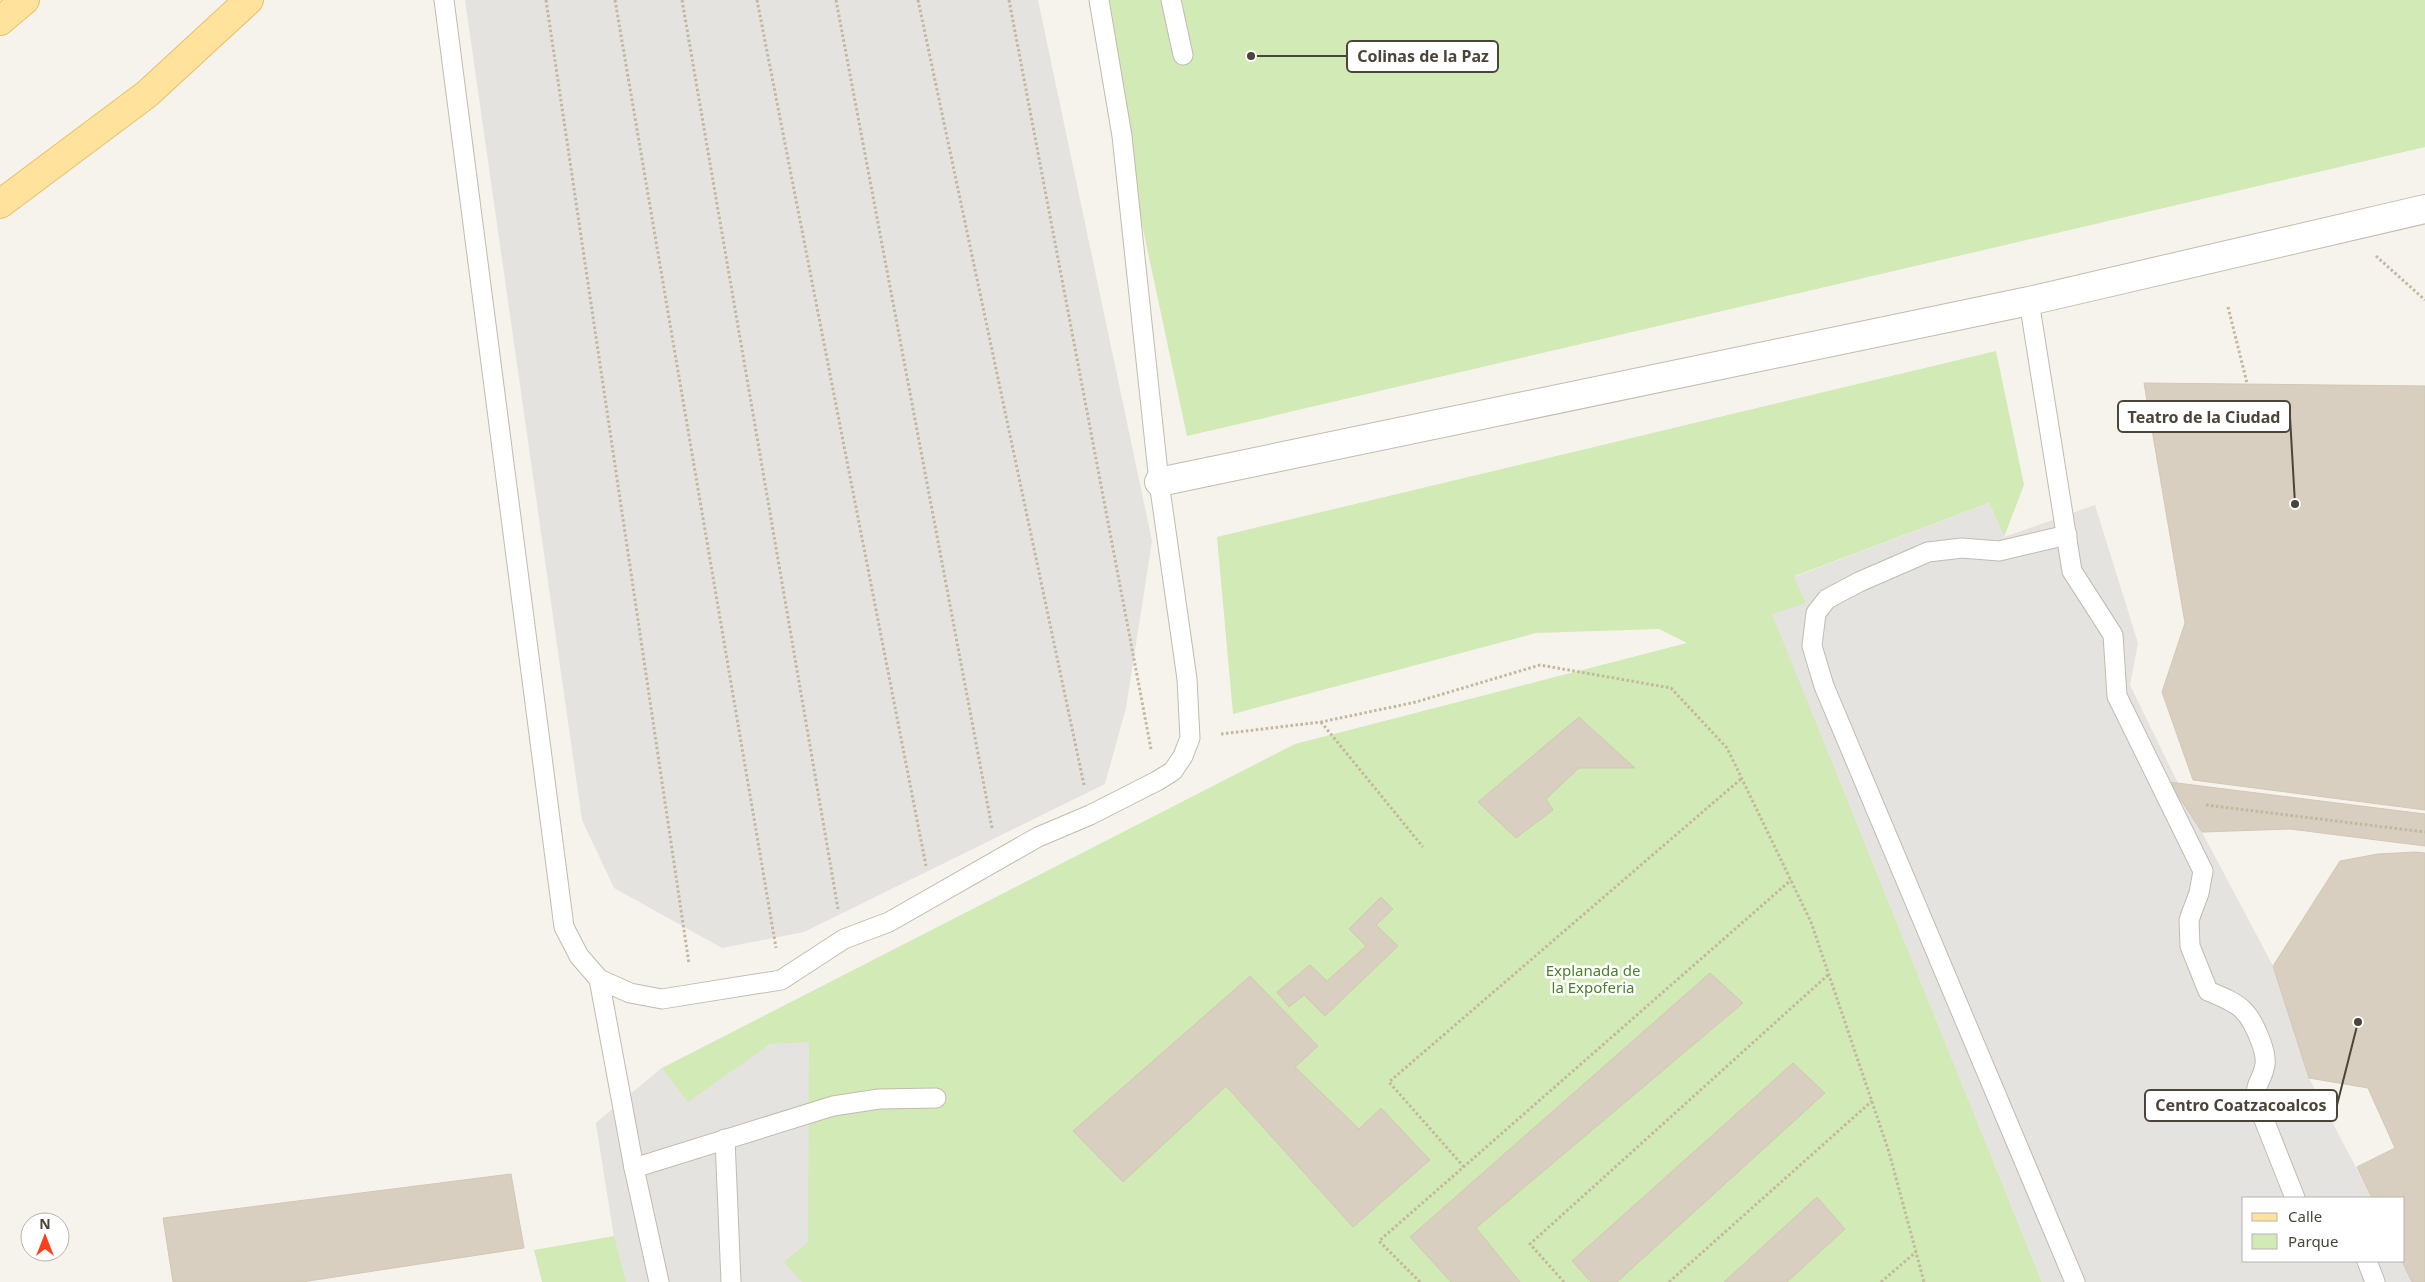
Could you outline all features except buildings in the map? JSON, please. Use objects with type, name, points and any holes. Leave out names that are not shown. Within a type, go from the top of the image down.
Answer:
[{"type":"main road","points":[[0,20],[25,0]]},
{"type":"main road","points":[[0,204],[147,94],[249,0]]},
{"type":"street","points":[[1159,482],[2029,302],[2425,209]]},
{"type":"lane","points":[[444,0],[564,927],[579,956],[599,979],[630,993],[662,999],[781,980],[844,939],[888,922],[932,895],[998,861],[1038,837],[1090,815],[1157,781],[1173,771],[1183,756],[1190,738],[1186,679],[1159,482],[1122,136],[1099,0]]},
{"type":"lane","points":[[1171,0],[1183,54]]},
{"type":"lane","points":[[2029,302],[2072,571],[2113,635],[2117,696],[2203,871],[2199,894],[2188,920],[2190,946],[2208,991],[2237,1004],[2252,1018],[2265,1053],[2265,1064],[2255,1088],[2257,1102],[2295,1197]]},
{"type":"lane","points":[[2067,535],[1999,551],[1962,548],[1928,552],[1859,582],[1828,599],[1816,613],[1812,646],[1824,686],[2075,1282]]},
{"type":"lane","points":[[599,979],[634,1168],[659,1282]]},
{"type":"lane","points":[[634,1168],[833,1106],[879,1099],[936,1098]]},
{"type":"lane","points":[[725,1139],[731,1282]]},
{"type":"lane","points":[[2367,1262],[2375,1282]]},
{"type":"path","points":[[546,0],[694,995]]},
{"type":"path","points":[[615,0],[781,980]]},
{"type":"path","points":[[682,0],[844,939]]},
{"type":"path","points":[[757,0],[932,895]]},
{"type":"path","points":[[836,0],[998,861]]},
{"type":"path","points":[[918,0],[1090,815]]},
{"type":"path","points":[[1009,0],[1157,781]]},
{"type":"path","points":[[2344,228],[2425,300]]},
{"type":"path","points":[[2228,307],[2247,382]]},
{"type":"path","points":[[1190,738],[1322,722],[1416,702],[1540,665],[1671,688],[1728,748],[1811,922],[1889,1152],[1924,1282]]},
{"type":"path","points":[[1322,722],[1423,847]]},
{"type":"path","points":[[1464,1166],[1389,1082],[1742,778]]},
{"type":"path","points":[[2206,805],[2425,832]]},
{"type":"path","points":[[1420,1282],[1379,1241],[1791,880]]},
{"type":"path","points":[[1564,1282],[1530,1244],[1829,974]]},
{"type":"path","points":[[1669,1282],[1872,1101]]},
{"type":"path","points":[[1881,1282],[1916,1252]]},
{"type":"green space","points":[[1099,0],[2425,0],[2425,147],[1187,436],[1115,97]]},
{"type":"green space","name":"Explanada de la Expoferia","points":[[1996,351],[2024,485],[2004,537],[1989,503],[1795,576],[1806,603],[1773,615],[2042,1282],[542,1282],[534,1250],[614,1236],[596,1123],[662,1068],[1295,744],[1687,643],[1659,629],[1536,633],[1233,714],[1217,537]]},
{"type":"shaded area","points":[[465,0],[1038,0],[1152,541],[1126,708],[1105,784],[804,932],[722,948],[614,888],[582,820]]},
{"type":"shaded area","points":[[1989,503],[2004,537],[2095,505],[2138,643],[2130,685],[2202,832],[2273,966],[2309,1078],[2371,1197],[2242,1197],[2242,1262],[2402,1262],[2412,1282],[2042,1282],[1772,614],[1806,603],[1794,577]]},
{"type":"shaded area","points":[[809,1042],[808,1242],[784,1262],[802,1282],[626,1282],[614,1236],[596,1123],[662,1068],[688,1102],[770,1044]]},
{"type":"place","name":"Colinas de la Paz","points":[[1251,56]]},
{"type":"place","name":"Teatro de la Ciudad","points":[[2295,504]]},
{"type":"place","name":"Centro Coatzacoalcos","points":[[2358,1022]]}]
